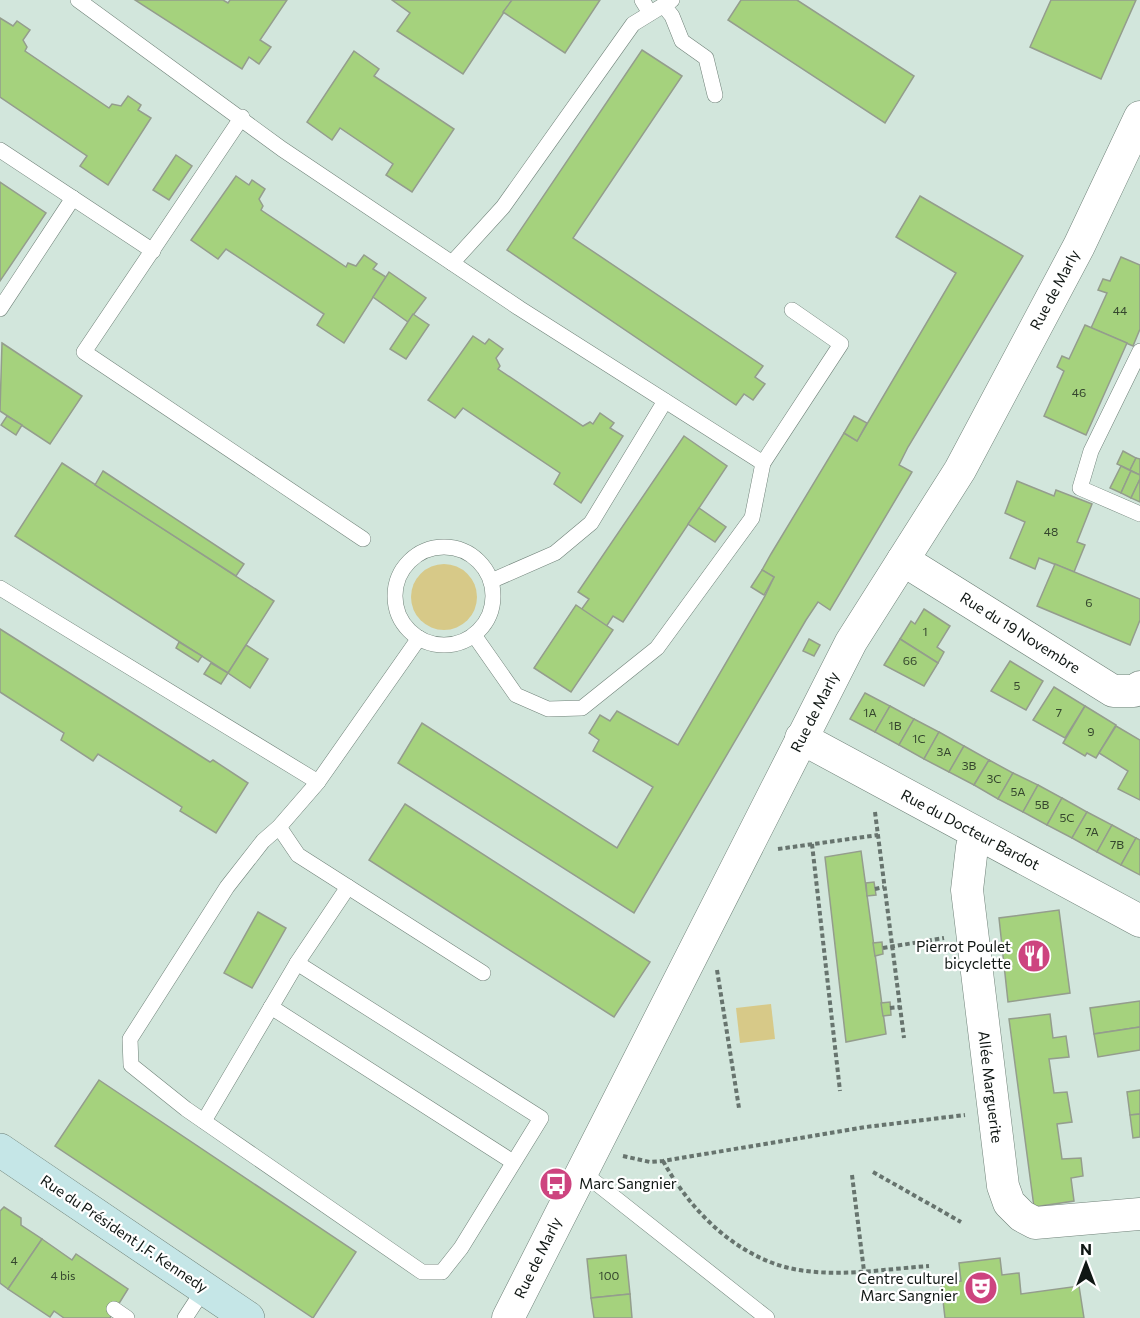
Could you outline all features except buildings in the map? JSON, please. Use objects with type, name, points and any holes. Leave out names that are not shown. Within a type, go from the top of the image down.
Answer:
[{"type":"street","name":"Rue de Marly","points":[[508,1318],[851,642],[960,470],[1079,246],[1140,117]]},
{"type":"street","name":"Rue du 19 Novembre","points":[[903,560],[1113,691],[1134,692],[1140,687]]},
{"type":"street","name":"Rue du Docteur Bardot","points":[[801,738],[1140,921]]},
{"type":"street","name":"Allée Marguerite","points":[[978,835],[972,847],[968,869],[970,934],[993,1112],[1004,1186],[1009,1203],[1022,1216],[1035,1223],[1140,1214]]},
{"type":"street","name":"Rue du Président J.F. Kennedy","points":[[0,1150],[248,1318]]},
{"type":"lane","points":[[78,0],[242,117],[282,149],[452,263],[764,463]]},
{"type":"lane","points":[[452,263],[503,207],[646,7],[668,3],[682,40],[706,58],[715,95]]},
{"type":"lane","points":[[242,117],[84,352],[363,539]]},
{"type":"lane","points":[[0,150],[153,251]]},
{"type":"lane","points":[[0,309],[73,198]]},
{"type":"lane","points":[[474,635],[516,695],[548,710],[582,708],[657,648],[752,518],[764,463],[841,344],[792,310]]},
{"type":"lane","points":[[1140,351],[1091,451],[1080,488],[1140,514]]},
{"type":"lane","points":[[491,581],[555,553],[591,524],[665,400]]},
{"type":"lane","points":[[443,547],[460,550],[473,557],[484,567],[491,581],[493,596],[491,610],[484,624],[474,635],[459,643],[442,645],[419,638],[401,621],[395,604],[395,588],[401,572],[412,559],[426,550],[443,547]]},
{"type":"lane","points":[[0,588],[318,782]]},
{"type":"lane","points":[[297,963],[541,1118],[461,1248],[442,1272],[422,1272],[204,1120],[131,1065],[130,1039],[227,887],[263,841],[279,827],[318,782],[419,638]]},
{"type":"lane","points":[[279,827],[298,855],[483,973]]},
{"type":"lane","points":[[204,1120],[297,963],[348,887]]},
{"type":"lane","points":[[271,1007],[513,1162]]},
{"type":"lane","points":[[581,1171],[767,1318]]},
{"type":"lane","points":[[185,1318],[204,1288]]},
{"type":"path","points":[[884,783],[874,804],[904,1038]]},
{"type":"path","points":[[749,842],[770,850],[878,835]]},
{"type":"path","points":[[812,844],[840,1091]]},
{"type":"path","points":[[875,888],[884,887]]},
{"type":"path","points":[[883,948],[970,934]]},
{"type":"path","points":[[692,953],[717,970],[739,1108]]},
{"type":"path","points":[[890,1008],[900,1007]]},
{"type":"path","points":[[595,1144],[620,1155],[663,1161],[866,1126],[993,1112]]},
{"type":"path","points":[[663,1161],[679,1190],[713,1226],[747,1251],[786,1267],[822,1272],[928,1266]]},
{"type":"path","points":[[873,1172],[962,1222]]},
{"type":"path","points":[[852,1175],[864,1271]]},
{"type":"shaded area","points":[[444,564],[456,567],[467,574],[474,585],[477,597],[474,609],[467,620],[456,627],[444,630],[432,627],[421,620],[414,609],[411,597],[414,585],[421,574],[432,567]]},
{"type":"shaded area","points":[[771,1004],[775,1039],[740,1043],[736,1008]]},
{"type":"place","name":"Pierrot Poulet bicyclette","points":[[1034,956]]},
{"type":"place","name":"Marc Sangnier","points":[[556,1184]]},
{"type":"place","name":"Centre culturel Marc Sangnier","points":[[981,1288]]}]
